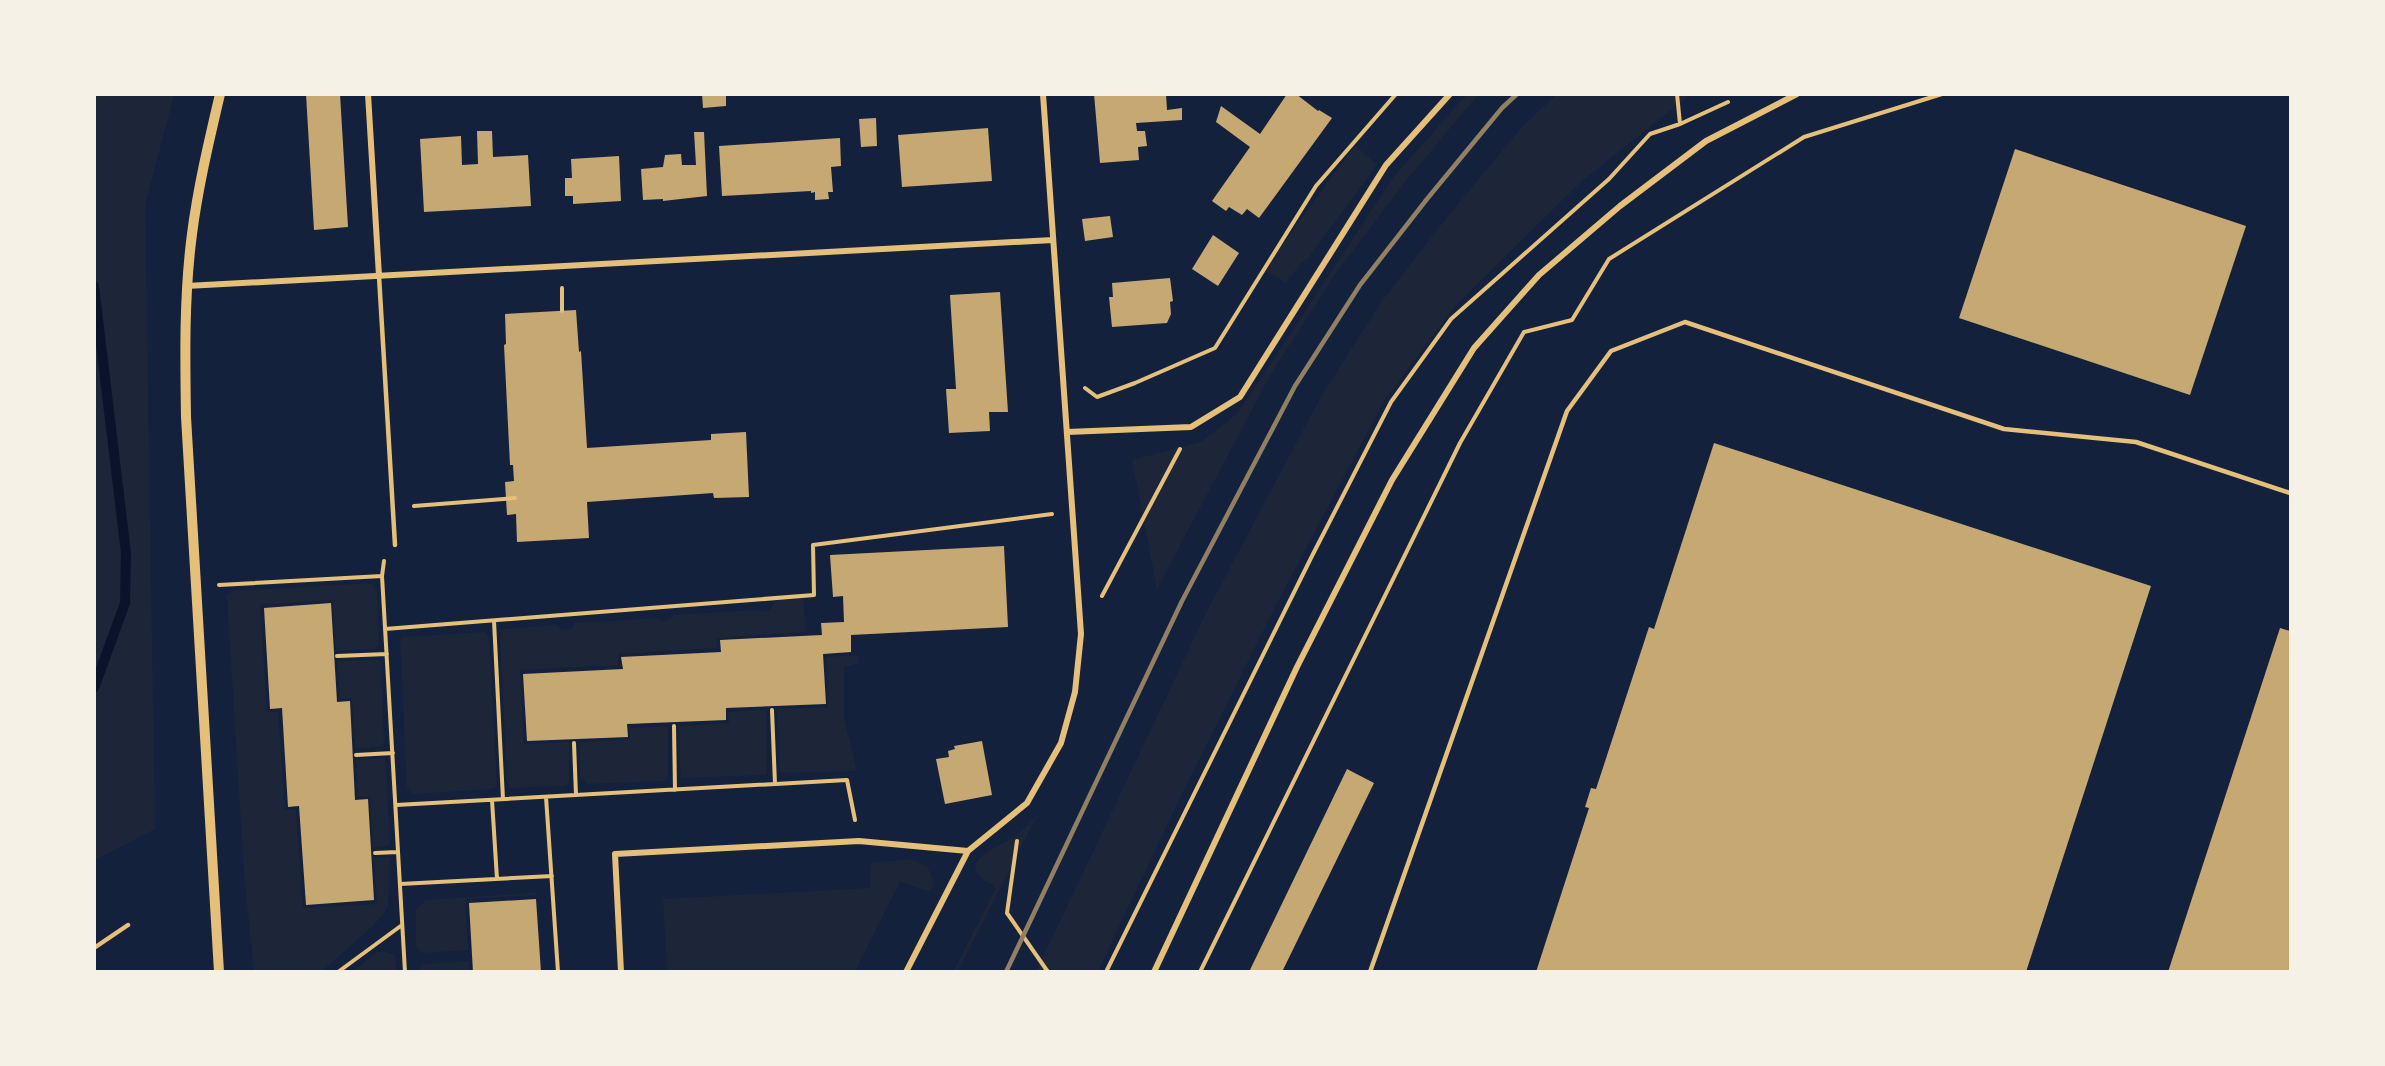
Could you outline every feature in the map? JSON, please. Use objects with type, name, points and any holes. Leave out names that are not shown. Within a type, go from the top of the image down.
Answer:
[{"type":"street","points":[[219,972],[186,417],[184,343],[186,286],[192,234],[201,175],[220,94]]},
{"type":"street","points":[[368,94],[379,276]]},
{"type":"street","points":[[906,972],[968,851],[1028,803],[1061,743],[1075,692],[1081,634],[1043,94]]},
{"type":"street","points":[[1067,432],[1191,427],[1240,397],[1386,165],[1450,94]]},
{"type":"street","points":[[1154,972],[1297,667],[1387,491],[1474,348],[1539,275],[1620,206],[1706,141],[1797,94]]},
{"type":"street","points":[[186,286],[1053,240]]},
{"type":"street","points":[[621,972],[615,854],[859,841],[968,851]]},
{"type":"lane","points":[[379,276],[378,298],[395,545]]},
{"type":"lane","points":[[1370,972],[1567,411],[1611,351],[1685,322],[2004,429],[2136,442],[2290,493]]},
{"type":"lane","points":[[94,948],[129,925]]},
{"type":"path","points":[[1083,386],[1097,397],[1215,348],[1316,186],[1396,94]]},
{"type":"path","points":[[1677,94],[1680,124],[1734,99]]},
{"type":"path","points":[[1200,972],[1460,443],[1524,332],[1572,320],[1609,259],[1804,137],[1942,94]]},
{"type":"path","points":[[1081,634],[1191,427]]},
{"type":"path","points":[[393,508],[515,498]]},
{"type":"path","points":[[385,629],[814,596],[813,545],[1072,511]]},
{"type":"path","points":[[196,587],[382,576],[405,972]]},
{"type":"path","points":[[494,621],[503,799]]},
{"type":"path","points":[[337,656],[387,654]]},
{"type":"path","points":[[772,710],[775,784]]},
{"type":"path","points":[[674,726],[675,790]]},
{"type":"path","points":[[574,742],[576,795]]},
{"type":"path","points":[[356,755],[393,753]]},
{"type":"path","points":[[396,805],[847,780],[859,841]]},
{"type":"path","points":[[546,797],[558,972]]},
{"type":"path","points":[[492,800],[496,879]]},
{"type":"path","points":[[1028,803],[1015,847],[1007,913],[1048,972]]},
{"type":"path","points":[[375,853],[398,852]]},
{"type":"path","points":[[400,884],[552,876]]},
{"type":"path","points":[[338,972],[402,925]]},
{"type":"shaded area","points":[[95,94],[174,95],[145,205],[155,829],[95,860]]},
{"type":"shaded area","points":[[1466,95],[1478,95],[1405,182],[1338,270],[1272,372],[1157,589],[1132,460],[1201,442],[1238,413],[1392,179]]},
{"type":"shaded area","points":[[1556,95],[1690,95],[1583,180],[1455,306],[1384,401],[1275,607],[1177,804],[1098,971],[1036,972],[1206,613],[1319,400],[1382,301],[1448,216],[1522,127]]},
{"type":"shaded area","points":[[1355,145],[1377,165],[1309,257],[1301,263],[1286,283],[1264,270]]},
{"type":"shaded area","points":[[371,583],[377,591],[379,644],[375,649],[336,651],[333,600],[260,605],[267,712],[278,712],[285,810],[296,810],[303,908],[377,904],[374,858],[390,857],[388,908],[374,925],[322,971],[254,971],[244,874],[227,594],[233,591]]},
{"type":"shaded area","points":[[803,597],[806,632],[716,638],[717,648],[618,654],[619,665],[520,670],[524,744],[569,742],[569,783],[565,786],[510,788],[507,783],[500,632],[503,629],[557,625],[561,630],[571,629],[575,623],[659,618],[661,621],[670,619],[673,615],[758,610],[759,612],[770,610],[779,600]]},
{"type":"shaded area","points":[[485,632],[489,637],[497,784],[491,789],[414,794],[407,787],[400,640],[403,637]]},
{"type":"shaded area","points":[[857,655],[859,663],[844,667],[844,718],[857,771],[780,773],[777,709],[828,707],[826,657]]},
{"type":"shaded area","points":[[379,660],[384,744],[355,749],[352,698],[340,699],[337,661]]},
{"type":"shaded area","points":[[766,709],[767,772],[765,775],[681,778],[678,726],[729,723],[728,712]]},
{"type":"shaded area","points":[[668,726],[668,776],[663,781],[587,784],[580,777],[580,742],[630,739],[630,728]]},
{"type":"shaded area","points":[[385,758],[390,842],[387,846],[373,847],[370,796],[358,797],[356,760]]},
{"type":"shaded area","points":[[1039,812],[958,971],[953,972],[995,890],[995,886],[976,871],[976,864],[988,852],[1022,831]]},
{"type":"shaded area","points":[[909,859],[927,866],[933,879],[933,887],[928,891],[900,882],[855,971],[667,971],[663,899],[870,888],[871,863]]},
{"type":"shaded area","points":[[535,893],[539,895],[465,899],[468,950],[422,953],[416,947],[416,909],[426,900]]},
{"type":"shaded area","points":[[383,951],[395,955],[396,971],[354,971],[377,952]]},
{"type":"shaded area","points":[[469,961],[470,971],[417,971],[423,964]]},
{"type":"building","points":[[306,94],[340,94],[348,227],[314,230]]},
{"type":"building","points":[[702,94],[726,94],[726,106],[703,108]]},
{"type":"building","points":[[1094,94],[1166,94],[1167,110],[1182,108],[1182,120],[1136,123],[1137,131],[1145,131],[1147,146],[1138,147],[1139,160],[1100,163]]},
{"type":"building","points":[[1287,94],[1296,94],[1318,111],[1332,118],[1259,218],[1247,209],[1242,215],[1229,207],[1226,211],[1212,201],[1250,147],[1216,122],[1221,106],[1260,134]]},
{"type":"building","points":[[876,118],[877,146],[861,147],[859,119]]},
{"type":"building","points":[[988,128],[992,181],[902,187],[898,135]]},
{"type":"building","points":[[477,131],[492,131],[493,157],[528,155],[531,206],[424,212],[420,139],[461,136],[462,165],[478,164]]},
{"type":"building","points":[[694,132],[704,132],[707,196],[663,201],[663,199],[643,200],[641,169],[663,167],[665,155],[681,154],[682,165],[696,165]]},
{"type":"building","points":[[840,138],[841,166],[831,167],[833,192],[828,192],[829,199],[815,200],[815,192],[811,193],[811,191],[722,196],[719,146]]},
{"type":"building","points":[[2015,149],[2246,226],[2190,395],[1959,318]]},
{"type":"building","points":[[619,156],[621,201],[573,204],[573,196],[565,196],[565,178],[572,178],[571,159]]},
{"type":"building","points":[[1110,216],[1113,237],[1085,241],[1082,219]]},
{"type":"building","points":[[1213,235],[1239,253],[1218,286],[1192,269]]},
{"type":"building","points":[[1170,278],[1173,301],[1170,302],[1171,314],[1167,323],[1112,327],[1109,297],[1113,297],[1112,283]]},
{"type":"building","points":[[1000,292],[1008,412],[989,412],[990,431],[949,433],[946,389],[956,389],[950,295]]},
{"type":"building","points":[[576,310],[587,448],[711,440],[711,434],[746,432],[749,497],[714,498],[713,493],[587,502],[589,538],[517,542],[516,514],[507,515],[505,482],[514,481],[513,465],[510,465],[504,345],[506,344],[505,314]]},
{"type":"building","points":[[1714,443],[2151,586],[2026,972],[1536,972],[1589,808],[1585,807],[1591,788],[1596,789],[1649,627],[1654,629]]},
{"type":"building","points":[[1004,546],[1008,627],[851,635],[851,652],[823,654],[826,704],[726,708],[726,720],[627,724],[628,737],[527,741],[523,674],[623,669],[621,657],[721,652],[720,640],[822,635],[821,623],[844,622],[843,596],[833,597],[830,555]]},
{"type":"building","points":[[331,603],[337,702],[350,701],[355,800],[368,799],[374,900],[306,905],[299,806],[288,807],[282,708],[270,709],[264,608]]},
{"type":"building","points":[[2280,628],[2290,631],[2290,972],[2168,972]]},
{"type":"building","points":[[982,741],[992,795],[945,804],[936,759],[949,757],[948,751],[955,749],[954,746]]},
{"type":"building","points":[[1347,769],[1374,783],[1282,972],[1249,972]]},
{"type":"building","points":[[536,899],[541,972],[473,972],[469,903]]},
{"type":"waterway","points":[[94,286],[126,553],[125,603],[94,688]]},
{"type":"railway","points":[[1006,972],[1182,601],[1295,386],[1360,285],[1427,199],[1502,108],[1517,94]]}]
